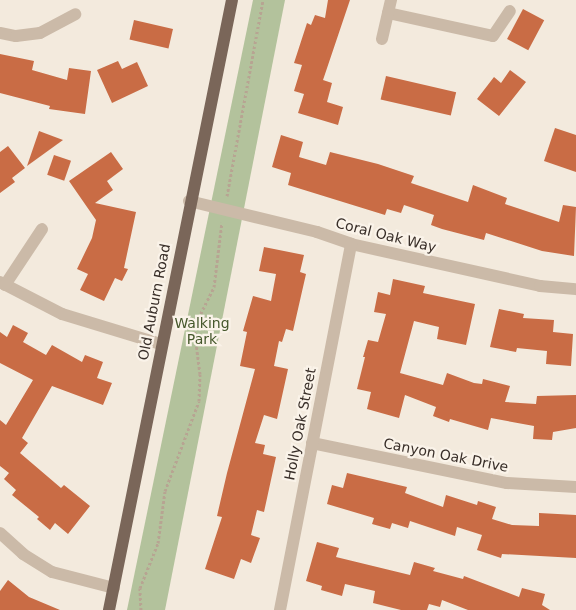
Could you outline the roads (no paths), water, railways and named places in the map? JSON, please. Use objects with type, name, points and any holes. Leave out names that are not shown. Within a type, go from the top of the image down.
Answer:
[{"type":"main road","name":"Old Auburn Road","points":[[109,610],[189,201],[232,0]]},
{"type":"street","points":[[382,39],[389,6],[493,36],[510,11]]},
{"type":"street","points":[[0,33],[16,36],[40,34],[75,14]]},
{"type":"street","name":"Coral Oak Way","points":[[189,201],[350,244],[540,286],[576,289]]},
{"type":"street","points":[[42,229],[3,284],[62,314],[161,344]]},
{"type":"street","name":"Holly Oak Street","points":[[280,610],[350,244]]},
{"type":"street","name":"Canyon Oak Drive","points":[[312,443],[507,482],[576,487]]},
{"type":"street","points":[[0,533],[23,554],[52,572],[114,588]]},
{"type":"park label","name":"Walking Park","points":[[202,332]]}]
